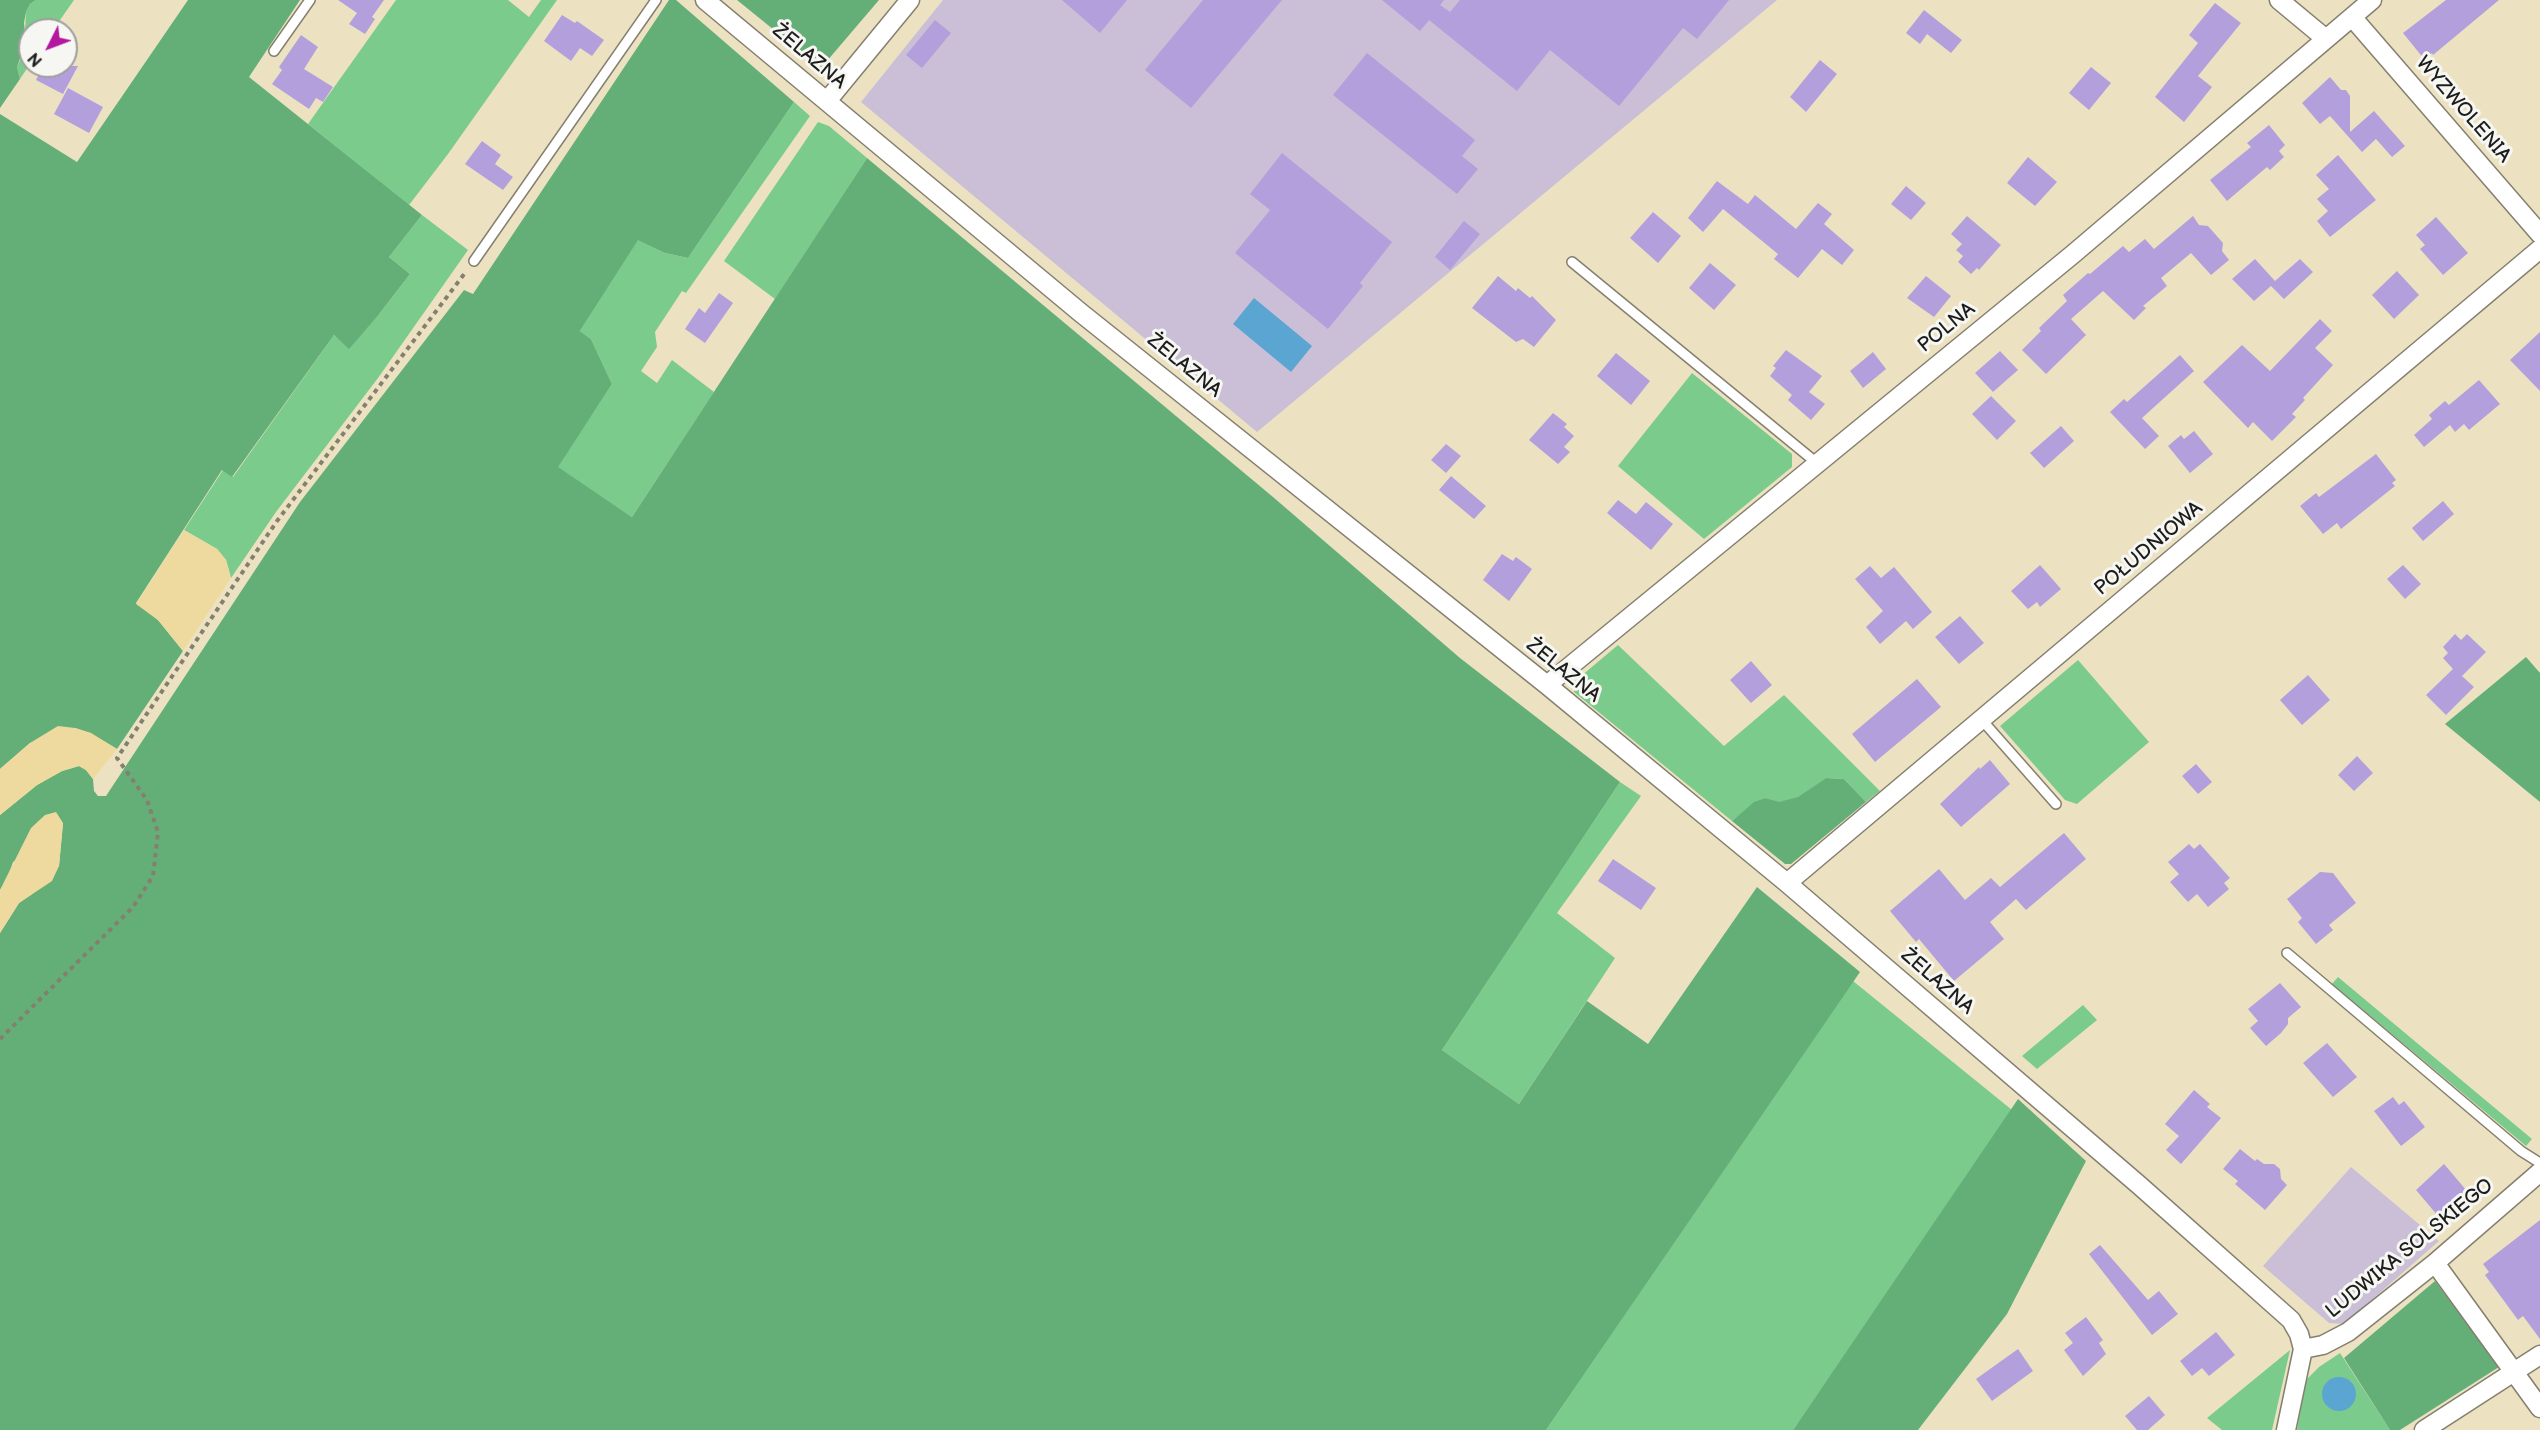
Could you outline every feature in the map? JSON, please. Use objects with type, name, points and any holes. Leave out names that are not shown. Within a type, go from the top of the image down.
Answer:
[{"type":"street","name":"ŻELAZNA","points":[[705,0],[1081,313],[1546,686],[1787,883],[2139,1185],[2291,1320],[2299,1334],[2302,1349]]},
{"type":"street","points":[[827,101],[910,0]]},
{"type":"street","points":[[2279,0],[2326,39]]},
{"type":"street","name":"POLNA","points":[[1546,686],[2072,255],[2372,0]]},
{"type":"street","name":"WYZWOLENIA","points":[[2352,17],[2540,234]]},
{"type":"street","name":"POŁUDNIOWA","points":[[1787,883],[2540,249]]},
{"type":"street","name":"LUDWIKA SOLSKIEGO","points":[[2302,1349],[2323,1345],[2348,1332],[2435,1263],[2540,1172]]},
{"type":"street","points":[[2435,1263],[2540,1408]]},
{"type":"street","points":[[2286,1430],[2302,1349]]},
{"type":"street","points":[[2424,1430],[2540,1355]]},
{"type":"lane","points":[[274,51],[310,0]]},
{"type":"lane","points":[[474,261],[656,0]]},
{"type":"lane","points":[[1572,262],[1818,464]]},
{"type":"lane","points":[[1981,719],[2056,804]]},
{"type":"lane","points":[[2288,953],[2522,1151],[2540,1163]]},
{"type":"path","points":[[0,1039],[133,907],[153,876],[158,832],[147,800],[117,758],[277,521],[474,261]]},
{"type":"shaded area","points":[[943,0],[1777,0],[1257,432],[861,102]]},
{"type":"shaded area","points":[[2351,1167],[2439,1241],[2344,1324],[2329,1323],[2263,1266]]},
{"type":"green space","points":[[0,0],[36,0],[30,4],[25,18],[18,18],[17,67],[20,79],[0,108]]},
{"type":"green space","points":[[36,0],[74,0],[61,18],[26,18],[30,4]]},
{"type":"green space","points":[[188,0],[300,0],[249,77],[422,215],[389,257],[410,274],[349,349],[334,335],[232,477],[222,470],[136,603],[158,620],[183,651],[117,749],[90,733],[75,728],[30,743],[0,769],[0,114],[77,162]]},
{"type":"green space","points":[[396,0],[508,0],[529,17],[541,0],[557,0],[409,205],[308,124]]},
{"type":"green space","points":[[669,0],[676,0],[794,102],[688,258],[665,253],[638,240],[580,331],[591,339],[612,384],[558,467],[632,517],[867,158],[1273,497],[1460,658],[1620,782],[1442,1050],[1519,1104],[1587,1001],[1648,1044],[1757,887],[1860,972],[1546,1430],[0,1430],[0,933],[19,903],[32,894],[59,866],[63,823],[13,862],[6,882],[0,890],[0,815],[37,785],[62,771],[79,766],[86,770],[93,779],[94,791],[98,796],[106,796],[300,502],[464,290],[473,294]]},
{"type":"green space","points":[[737,0],[879,0],[821,68]]},
{"type":"green space","points":[[794,102],[810,116],[686,293],[682,291],[655,332],[657,347],[641,371],[657,383],[672,360],[714,392],[632,517],[557,467],[612,384],[591,339],[580,331],[638,239],[665,253],[688,258]]},
{"type":"green space","points":[[818,122],[829,126],[867,158],[775,299],[724,261]]},
{"type":"green space","points":[[422,215],[468,250],[378,378],[276,512],[231,578],[226,560],[217,549],[184,530],[223,470],[233,477],[334,335],[349,348],[377,317],[410,274],[389,257]]},
{"type":"green space","points":[[1692,373],[1792,454],[1792,467],[1704,539],[1618,466]]},
{"type":"green space","points":[[1618,645],[1724,746],[1784,695],[1880,791],[1866,802],[1844,779],[1826,778],[1799,797],[1779,803],[1765,798],[1755,802],[1732,821],[1574,692],[1574,682]]},
{"type":"green space","points":[[2526,657],[2540,673],[2540,802],[2445,724]]},
{"type":"green space","points":[[2078,660],[2149,742],[2077,804],[2065,800],[2000,726]]},
{"type":"green space","points":[[1826,778],[1844,779],[1866,802],[1791,864],[1785,864],[1732,821],[1754,802],[1765,798],[1779,802],[1798,797]]},
{"type":"green space","points":[[1620,782],[1641,796],[1557,913],[1615,958],[1519,1104],[1442,1050]]},
{"type":"green space","points":[[2338,977],[2532,1139],[2526,1146],[2332,984]]},
{"type":"green space","points":[[1853,981],[2012,1110],[1793,1430],[1546,1430]]},
{"type":"green space","points":[[2083,1005],[2097,1020],[2037,1069],[2022,1056]]},
{"type":"green space","points":[[2018,1099],[2086,1161],[2007,1314],[1918,1430],[1793,1430]]},
{"type":"green space","points":[[2435,1281],[2499,1367],[2400,1430],[2390,1430],[2344,1358]]},
{"type":"green space","points":[[2290,1350],[2272,1430],[2222,1430],[2207,1418]]},
{"type":"green space","points":[[2340,1353],[2390,1430],[2297,1430],[2305,1381],[2319,1367]]},
{"type":"sand","points":[[184,530],[217,549],[226,560],[231,578],[183,651],[158,620],[136,604]]},
{"type":"sand","points":[[58,726],[91,733],[117,749],[93,779],[86,770],[79,766],[62,771],[37,785],[0,815],[0,769],[30,743]]},
{"type":"sand","points":[[56,812],[63,823],[59,866],[52,881],[19,903],[0,933],[0,890],[31,828],[45,815]]},
{"type":"water","points":[[1254,298],[1312,346],[1291,372],[1233,324]]},
{"type":"water","points":[[2339,1377],[2351,1382],[2356,1394],[2351,1406],[2339,1411],[2327,1406],[2322,1394],[2327,1382]]},
{"type":"building","points":[[338,0],[384,0],[372,17],[375,19],[365,34],[349,24],[357,13]]},
{"type":"building","points":[[1062,0],[1127,0],[1100,33]]},
{"type":"building","points":[[1203,0],[1282,0],[1191,108],[1145,70]]},
{"type":"building","points":[[1382,0],[1444,0],[1440,5],[1450,12],[1460,0],[1729,0],[1697,39],[1683,28],[1619,106],[1550,50],[1517,91],[1429,20],[1420,31]]},
{"type":"building","points":[[2446,0],[2499,0],[2433,55],[2432,53],[2424,59],[2403,33]]},
{"type":"building","points":[[2215,3],[2241,23],[2198,76],[2212,87],[2184,122],[2155,97],[2198,43],[2189,35]]},
{"type":"building","points":[[1924,10],[1962,40],[1951,53],[1927,34],[1920,44],[1906,33]]},
{"type":"building","points":[[562,15],[575,23],[577,21],[604,40],[592,56],[580,48],[571,61],[544,41]]},
{"type":"building","points":[[935,20],[951,33],[922,68],[906,55]]},
{"type":"building","points":[[301,35],[318,47],[304,69],[333,87],[323,102],[316,98],[309,109],[272,84],[282,70],[279,67]]},
{"type":"building","points":[[1367,53],[1475,140],[1462,156],[1478,169],[1457,194],[1333,95]]},
{"type":"building","points":[[1820,60],[1837,74],[1806,112],[1790,97]]},
{"type":"building","points":[[2091,67],[2111,83],[2089,110],[2069,93]]},
{"type":"building","points":[[2330,77],[2341,90],[2346,90],[2350,96],[2350,132],[2374,111],[2405,146],[2392,157],[2376,139],[2362,152],[2330,116],[2320,124],[2302,103]]},
{"type":"building","points":[[37,78],[72,78],[63,94],[36,80]]},
{"type":"building","points":[[68,88],[103,107],[89,133],[54,114]]},
{"type":"building","points":[[2269,125],[2285,145],[2279,151],[2284,157],[2270,170],[2267,167],[2227,201],[2210,180],[2251,147],[2247,143]]},
{"type":"building","points":[[482,141],[501,155],[495,164],[513,177],[503,190],[465,164]]},
{"type":"building","points":[[1282,153],[1392,242],[1360,283],[1363,286],[1328,329],[1235,253],[1270,210],[1250,194]]},
{"type":"building","points":[[2338,155],[2376,200],[2330,237],[2317,221],[2328,211],[2317,199],[2329,189],[2316,175]]},
{"type":"building","points":[[2028,157],[2057,182],[2035,206],[2007,183]]},
{"type":"building","points":[[1717,181],[1748,204],[1755,195],[1796,229],[1818,203],[1832,214],[1824,224],[1854,250],[1842,265],[1822,249],[1798,278],[1774,259],[1778,254],[1723,209],[1703,232],[1688,218]]},
{"type":"building","points":[[1906,186],[1926,203],[1911,220],[1891,204]]},
{"type":"building","points":[[1653,212],[1681,236],[1658,263],[1630,238]]},
{"type":"building","points":[[1967,216],[2001,245],[1979,270],[1977,268],[1971,274],[1958,262],[1963,256],[1956,250],[1962,244],[1951,234]]},
{"type":"building","points":[[2193,216],[2199,225],[2208,226],[2223,243],[2222,251],[2229,260],[2211,275],[2191,253],[2161,278],[2167,286],[2143,306],[2146,308],[2134,320],[2103,291],[2071,319],[2086,335],[2046,374],[2022,350],[2041,331],[2039,328],[2067,301],[2063,295],[2088,273],[2090,274],[2123,246],[2129,252],[2145,239],[2154,249]]},
{"type":"building","points":[[2436,217],[2468,253],[2443,275],[2420,249],[2425,245],[2416,235]]},
{"type":"building","points":[[1464,221],[1480,234],[1450,270],[1435,257]]},
{"type":"building","points":[[2255,259],[2275,281],[2300,259],[2313,272],[2284,299],[2271,286],[2254,301],[2232,279]]},
{"type":"building","points":[[1710,263],[1736,285],[1714,310],[1689,288]]},
{"type":"building","points":[[2397,271],[2419,295],[2394,319],[2372,295]]},
{"type":"building","points":[[1498,276],[1516,291],[1518,288],[1530,298],[1532,296],[1556,320],[1534,347],[1523,339],[1516,342],[1472,308]]},
{"type":"building","points":[[1926,276],[1951,296],[1934,317],[1907,298]]},
{"type":"building","points":[[719,293],[733,303],[705,343],[685,329],[699,308],[705,313]]},
{"type":"building","points":[[2320,319],[2332,331],[2315,348],[2333,365],[2303,398],[2305,400],[2292,414],[2296,417],[2272,441],[2253,422],[2248,428],[2203,382],[2242,345],[2270,371]]},
{"type":"building","points":[[2540,332],[2540,391],[2510,360]]},
{"type":"building","points":[[1786,350],[1822,376],[1809,392],[1825,404],[1811,420],[1788,400],[1792,395],[1770,376],[1776,368],[1773,366]]},
{"type":"building","points":[[2000,351],[2018,370],[1993,392],[1975,373]]},
{"type":"building","points":[[1873,352],[1886,369],[1863,388],[1850,371]]},
{"type":"building","points":[[1616,353],[1650,381],[1631,405],[1597,376]]},
{"type":"building","points":[[2180,355],[2194,371],[2142,418],[2159,436],[2145,449],[2110,412],[2124,399],[2127,402]]},
{"type":"building","points":[[2479,380],[2500,404],[2469,430],[2464,424],[2455,432],[2450,425],[2424,447],[2414,435],[2432,419],[2429,415],[2445,401],[2449,405]]},
{"type":"building","points":[[1991,396],[2016,421],[1997,440],[1972,414]]},
{"type":"building","points":[[1553,413],[1567,424],[1564,427],[1574,436],[1564,447],[1570,452],[1558,464],[1529,440]]},
{"type":"building","points":[[2061,426],[2074,441],[2044,468],[2030,453]]},
{"type":"building","points":[[2194,431],[2213,454],[2190,473],[2168,446],[2181,435],[2184,439]]},
{"type":"building","points":[[1446,444],[1461,456],[1446,473],[1431,460]]},
{"type":"building","points":[[2376,454],[2396,480],[2392,483],[2395,486],[2341,529],[2337,523],[2323,534],[2300,506],[2316,493],[2319,497]]},
{"type":"building","points":[[1451,476],[1486,506],[1474,519],[1439,490]]},
{"type":"building","points":[[1618,500],[1636,514],[1646,502],[1673,524],[1651,550],[1607,513]]},
{"type":"building","points":[[2443,501],[2454,514],[2423,541],[2412,528]]},
{"type":"building","points":[[1502,554],[1513,561],[1516,557],[1532,569],[1509,601],[1483,580]]},
{"type":"building","points":[[2040,565],[2061,589],[2040,607],[2037,602],[2028,609],[2011,591]]},
{"type":"building","points":[[2403,565],[2421,584],[2405,599],[2387,579]]},
{"type":"building","points":[[1870,566],[1881,578],[1894,567],[1932,612],[1913,629],[1906,621],[1880,644],[1866,627],[1883,611],[1855,579]]},
{"type":"building","points":[[1960,616],[1984,643],[1959,664],[1935,637]]},
{"type":"building","points":[[2455,634],[2461,640],[2467,634],[2486,652],[2462,676],[2474,687],[2446,715],[2426,695],[2453,669],[2443,658],[2448,653],[2443,647]]},
{"type":"building","points":[[1751,661],[1772,685],[1751,703],[1730,680]]},
{"type":"building","points":[[2308,675],[2330,700],[2302,725],[2280,700]]},
{"type":"building","points":[[1917,679],[1941,707],[1875,762],[1852,734]]},
{"type":"building","points":[[2357,756],[2373,773],[2354,791],[2338,775]]},
{"type":"building","points":[[1990,760],[2010,784],[1961,827],[1940,804],[1979,767],[1980,769]]},
{"type":"building","points":[[2196,764],[2212,782],[2198,794],[2182,776]]},
{"type":"building","points":[[2064,833],[2086,859],[2026,910],[2016,899],[1990,922],[2004,939],[1954,981],[1919,939],[1916,942],[1890,911],[1939,869],[1965,900],[1991,878],[2000,887]]},
{"type":"building","points":[[2189,844],[2194,849],[2200,844],[2230,878],[2224,883],[2229,889],[2208,907],[2197,894],[2188,902],[2170,882],[2179,874],[2168,862]]},
{"type":"building","points":[[1613,859],[1656,888],[1641,910],[1598,881]]},
{"type":"building","points":[[2320,872],[2333,873],[2356,903],[2329,925],[2333,930],[2316,944],[2298,922],[2302,918],[2287,899]]},
{"type":"building","points":[[2280,983],[2301,1007],[2288,1018],[2288,1024],[2281,1033],[2266,1046],[2250,1028],[2258,1021],[2248,1009]]},
{"type":"building","points":[[2327,1043],[2357,1077],[2333,1097],[2303,1063]]},
{"type":"building","points":[[2194,1090],[2210,1104],[2207,1107],[2221,1118],[2181,1164],[2166,1150],[2179,1136],[2165,1124]]},
{"type":"building","points":[[2393,1097],[2399,1105],[2404,1101],[2425,1127],[2401,1146],[2374,1111]]},
{"type":"building","points":[[2240,1149],[2255,1161],[2257,1159],[2264,1164],[2274,1164],[2280,1169],[2281,1179],[2287,1185],[2265,1210],[2235,1184],[2238,1181],[2223,1169]]},
{"type":"building","points":[[2444,1164],[2467,1191],[2438,1216],[2416,1190]]},
{"type":"building","points":[[2540,1220],[2540,1339],[2523,1316],[2518,1320],[2485,1275],[2489,1272],[2483,1264]]},
{"type":"building","points":[[2100,1245],[2148,1300],[2159,1291],[2178,1314],[2152,1335],[2089,1254]]},
{"type":"building","points":[[2086,1317],[2103,1340],[2099,1343],[2106,1354],[2083,1376],[2064,1350],[2073,1343],[2065,1333]]},
{"type":"building","points":[[2216,1332],[2235,1355],[2209,1376],[2202,1368],[2192,1376],[2180,1361]]},
{"type":"building","points":[[2018,1349],[2033,1371],[1992,1401],[1976,1379]]},
{"type":"building","points":[[2149,1396],[2165,1415],[2148,1430],[2137,1430],[2125,1416]]}]
